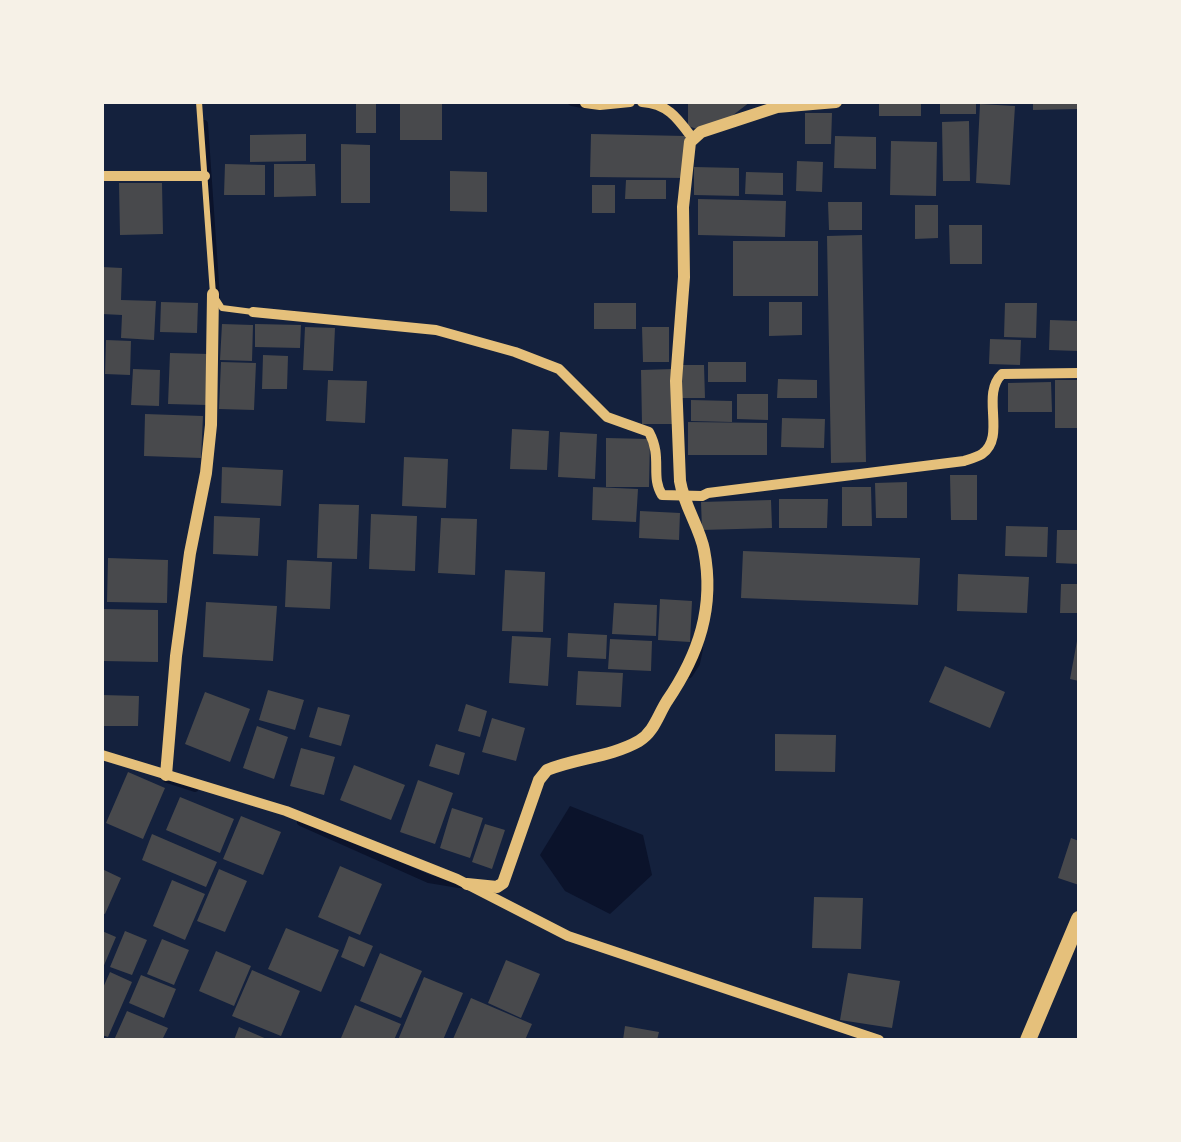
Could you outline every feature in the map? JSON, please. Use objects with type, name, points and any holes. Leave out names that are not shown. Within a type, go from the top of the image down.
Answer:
[{"type":"highway","points":[[1028,1040],[1079,919]]},
{"type":"main road","points":[[467,884],[497,887],[503,884],[539,780],[547,770],[621,749],[640,741],[652,729],[664,706],[692,664],[705,619],[706,573],[704,549],[682,496],[678,467],[675,381],[684,277],[683,207],[689,147],[693,139],[701,132],[777,107],[836,102]]},
{"type":"main road","points":[[166,775],[176,656],[190,553],[206,473],[211,425],[213,294]]},
{"type":"street","points":[[199,102],[213,294],[222,308],[436,330],[515,352],[559,369],[607,417],[649,432],[657,447],[657,486],[662,495],[702,496],[708,493],[964,461],[983,453],[993,439],[992,391],[995,380],[1002,374],[1079,373]]},
{"type":"street","points":[[583,102],[600,105],[630,102]]},
{"type":"street","points":[[642,102],[656,103],[670,109],[693,139]]},
{"type":"street","points":[[102,176],[205,176]]},
{"type":"street","points":[[102,755],[286,812],[467,884],[568,936],[879,1040]]},
{"type":"water","points":[[570,806],[643,835],[652,875],[610,914],[565,891],[540,855]]},
{"type":"building","points":[[356,102],[376,102],[376,133],[356,133]]},
{"type":"building","points":[[400,102],[442,102],[442,140],[400,140]]},
{"type":"building","points":[[688,102],[750,102],[719,126],[697,129],[688,126]]},
{"type":"building","points":[[879,102],[921,102],[921,116],[879,116]]},
{"type":"building","points":[[940,102],[976,102],[976,114],[940,114]]},
{"type":"building","points":[[1033,102],[1078,102],[1079,109],[1033,110]]},
{"type":"building","points":[[980,104],[1015,106],[1010,185],[976,183]]},
{"type":"building","points":[[805,113],[832,113],[831,144],[805,144]]},
{"type":"building","points":[[969,121],[970,181],[943,181],[942,122]]},
{"type":"building","points":[[306,134],[306,161],[250,162],[250,135]]},
{"type":"building","points":[[591,134],[685,136],[685,178],[590,177]]},
{"type":"building","points":[[835,136],[876,137],[876,169],[834,168]]},
{"type":"building","points":[[891,141],[937,142],[936,196],[890,195]]},
{"type":"building","points":[[341,144],[370,145],[370,203],[341,203]]},
{"type":"building","points":[[797,161],[823,162],[822,192],[796,191]]},
{"type":"building","points":[[225,164],[265,165],[265,195],[224,195]]},
{"type":"building","points":[[274,164],[315,164],[316,196],[274,197]]},
{"type":"building","points":[[694,167],[739,168],[739,196],[694,195]]},
{"type":"building","points":[[450,171],[487,172],[487,212],[450,211]]},
{"type":"building","points":[[746,172],[783,173],[783,195],[745,194]]},
{"type":"building","points":[[626,180],[666,180],[666,199],[625,199]]},
{"type":"building","points":[[119,183],[162,183],[163,234],[120,235]]},
{"type":"building","points":[[592,185],[615,185],[615,213],[592,213]]},
{"type":"building","points":[[698,199],[786,201],[785,237],[698,235]]},
{"type":"building","points":[[828,202],[862,202],[862,230],[829,230]]},
{"type":"building","points":[[915,205],[938,205],[938,238],[915,239]]},
{"type":"building","points":[[949,225],[982,225],[982,264],[950,264]]},
{"type":"building","points":[[862,235],[866,462],[831,463],[827,236]]},
{"type":"building","points":[[733,241],[818,241],[818,296],[733,296]]},
{"type":"building","points":[[102,267],[122,268],[121,300],[156,301],[154,340],[121,338],[122,315],[102,314]]},
{"type":"building","points":[[161,302],[198,303],[197,333],[160,332]]},
{"type":"building","points":[[769,302],[802,302],[802,335],[769,336]]},
{"type":"building","points":[[594,303],[636,303],[636,329],[594,329]]},
{"type":"building","points":[[1005,303],[1037,303],[1036,338],[1004,337]]},
{"type":"building","points":[[1050,320],[1079,321],[1078,351],[1049,350]]},
{"type":"building","points":[[222,324],[253,325],[252,361],[220,360]]},
{"type":"building","points":[[255,324],[301,325],[300,348],[255,347]]},
{"type":"building","points":[[305,327],[335,328],[333,371],[303,370]]},
{"type":"building","points":[[642,327],[669,327],[669,362],[643,362]]},
{"type":"building","points":[[990,339],[1021,340],[1020,365],[989,364]]},
{"type":"building","points":[[106,340],[131,341],[130,375],[105,374]]},
{"type":"building","points":[[170,353],[209,354],[207,405],[168,404]]},
{"type":"building","points":[[263,355],[288,356],[287,389],[262,389]]},
{"type":"building","points":[[221,362],[256,363],[254,410],[219,409]]},
{"type":"building","points":[[708,362],[746,362],[746,382],[708,382]]},
{"type":"building","points":[[679,365],[704,365],[705,398],[679,398]]},
{"type":"building","points":[[133,369],[160,370],[159,406],[131,405]]},
{"type":"building","points":[[673,369],[674,424],[642,424],[641,370]]},
{"type":"building","points":[[778,379],[817,380],[817,398],[777,398]]},
{"type":"building","points":[[328,380],[367,381],[365,423],[326,421]]},
{"type":"building","points":[[1055,380],[1077,380],[1077,428],[1055,428]]},
{"type":"building","points":[[1051,382],[1052,412],[1008,412],[1008,383]]},
{"type":"building","points":[[737,394],[768,394],[768,420],[737,419]]},
{"type":"building","points":[[691,400],[732,401],[732,422],[691,421]]},
{"type":"building","points":[[145,414],[203,416],[201,458],[144,456]]},
{"type":"building","points":[[782,418],[825,419],[824,448],[781,447]]},
{"type":"building","points":[[688,422],[767,423],[767,455],[688,455]]},
{"type":"building","points":[[512,429],[549,431],[547,470],[510,469]]},
{"type":"building","points":[[560,432],[597,434],[595,479],[558,477]]},
{"type":"building","points":[[606,438],[650,439],[649,487],[606,487]]},
{"type":"building","points":[[404,457],[448,459],[446,508],[402,506]]},
{"type":"building","points":[[222,467],[283,470],[281,506],[221,503]]},
{"type":"building","points":[[950,475],[977,475],[977,520],[951,520]]},
{"type":"building","points":[[907,482],[907,518],[876,518],[875,483]]},
{"type":"building","points":[[593,487],[638,489],[636,522],[592,520]]},
{"type":"building","points":[[842,487],[871,487],[872,526],[842,526]]},
{"type":"building","points":[[779,499],[828,499],[827,528],[779,528]]},
{"type":"building","points":[[771,500],[772,528],[702,530],[701,502]]},
{"type":"building","points":[[319,504],[359,505],[357,559],[317,558]]},
{"type":"building","points":[[640,511],[680,513],[679,540],[639,538]]},
{"type":"building","points":[[371,514],[417,516],[415,571],[369,569]]},
{"type":"building","points":[[214,516],[260,518],[258,556],[213,554]]},
{"type":"building","points":[[441,518],[477,519],[475,575],[438,573]]},
{"type":"building","points":[[1006,526],[1048,527],[1047,557],[1005,556]]},
{"type":"building","points":[[1057,530],[1079,530],[1079,564],[1056,563]]},
{"type":"building","points":[[743,551],[920,558],[918,605],[741,598]]},
{"type":"building","points":[[108,558],[168,560],[167,603],[107,602]]},
{"type":"building","points":[[287,560],[332,562],[330,609],[285,607]]},
{"type":"building","points":[[505,570],[545,572],[543,632],[502,631]]},
{"type":"building","points":[[958,574],[1029,577],[1027,613],[957,611]]},
{"type":"building","points":[[1061,584],[1079,584],[1079,613],[1060,613]]},
{"type":"building","points":[[660,599],[692,601],[690,642],[658,640]]},
{"type":"building","points":[[206,602],[277,606],[273,661],[203,657]]},
{"type":"building","points":[[614,603],[657,605],[656,636],[612,634]]},
{"type":"building","points":[[102,609],[158,610],[158,662],[102,661]]},
{"type":"building","points":[[568,633],[607,635],[606,659],[567,657]]},
{"type":"building","points":[[512,636],[551,638],[548,686],[509,683]]},
{"type":"building","points":[[610,639],[652,641],[651,671],[608,669]]},
{"type":"building","points":[[1077,641],[1079,641],[1079,681],[1070,679]]},
{"type":"building","points":[[945,666],[1005,692],[990,728],[929,702]]},
{"type":"building","points":[[578,671],[623,673],[621,707],[576,705]]},
{"type":"building","points":[[268,690],[304,700],[295,730],[259,720]]},
{"type":"building","points":[[205,692],[250,709],[230,762],[185,744]]},
{"type":"building","points":[[102,695],[139,696],[138,726],[102,726]]},
{"type":"building","points":[[466,704],[487,711],[480,737],[458,731]]},
{"type":"building","points":[[318,707],[350,715],[341,746],[309,737]]},
{"type":"building","points":[[492,718],[525,728],[516,761],[482,752]]},
{"type":"building","points":[[257,726],[288,737],[274,779],[243,768]]},
{"type":"building","points":[[775,734],[836,735],[835,772],[775,771]]},
{"type":"building","points":[[436,744],[465,753],[459,775],[429,766]]},
{"type":"building","points":[[301,748],[335,757],[324,795],[290,786]]},
{"type":"building","points":[[354,765],[405,785],[391,820],[340,800]]},
{"type":"building","points":[[128,772],[165,788],[143,839],[106,823]]},
{"type":"building","points":[[418,780],[453,793],[435,844],[400,832]]},
{"type":"building","points":[[180,797],[234,819],[220,853],[166,830]]},
{"type":"building","points":[[452,808],[483,818],[470,858],[440,848]]},
{"type":"building","points":[[241,816],[281,832],[263,875],[223,859]]},
{"type":"building","points":[[485,824],[505,830],[492,869],[472,862]]},
{"type":"building","points":[[152,834],[217,862],[206,887],[142,860]]},
{"type":"building","points":[[1071,838],[1079,841],[1079,885],[1058,878]]},
{"type":"building","points":[[340,866],[382,884],[360,935],[318,917]]},
{"type":"building","points":[[102,869],[121,878],[105,914],[102,913]]},
{"type":"building","points":[[219,869],[247,881],[225,932],[197,921]]},
{"type":"building","points":[[172,880],[205,894],[185,940],[153,926]]},
{"type":"building","points":[[814,897],[863,898],[861,949],[812,948]]},
{"type":"building","points":[[286,928],[339,950],[321,992],[268,969]]},
{"type":"building","points":[[102,931],[116,937],[102,970]]},
{"type":"building","points":[[125,931],[147,940],[132,975],[110,967]]},
{"type":"building","points":[[349,936],[373,946],[364,967],[341,957]]},
{"type":"building","points":[[162,939],[189,950],[174,985],[147,974]]},
{"type":"building","points":[[216,951],[251,966],[234,1006],[199,991]]},
{"type":"building","points":[[380,953],[422,971],[401,1018],[360,1001]]},
{"type":"building","points":[[506,960],[540,974],[521,1018],[488,1003]]},
{"type":"building","points":[[252,970],[300,991],[281,1036],[232,1016]]},
{"type":"building","points":[[110,972],[132,982],[108,1037],[102,1035],[102,990]]},
{"type":"building","points":[[848,973],[900,981],[892,1028],[840,1020]]},
{"type":"building","points":[[141,975],[176,989],[164,1018],[129,1003]]},
{"type":"building","points":[[424,977],[463,993],[443,1040],[398,1040]]},
{"type":"building","points":[[471,998],[532,1024],[525,1040],[453,1039]]},
{"type":"building","points":[[355,1005],[401,1024],[394,1040],[341,1038]]},
{"type":"building","points":[[127,1011],[168,1028],[162,1040],[114,1040]]},
{"type":"building","points":[[625,1026],[659,1032],[657,1040],[623,1040]]},
{"type":"building","points":[[239,1027],[269,1040],[234,1040]]},
{"type":"waterway","points":[[572,102],[588,105]]},
{"type":"waterway","points":[[204,124],[216,298]]},
{"type":"waterway","points":[[689,674],[696,663],[699,649]]},
{"type":"waterway","points":[[167,779],[195,788]]},
{"type":"waterway","points":[[301,822],[429,879],[459,884]]}]
